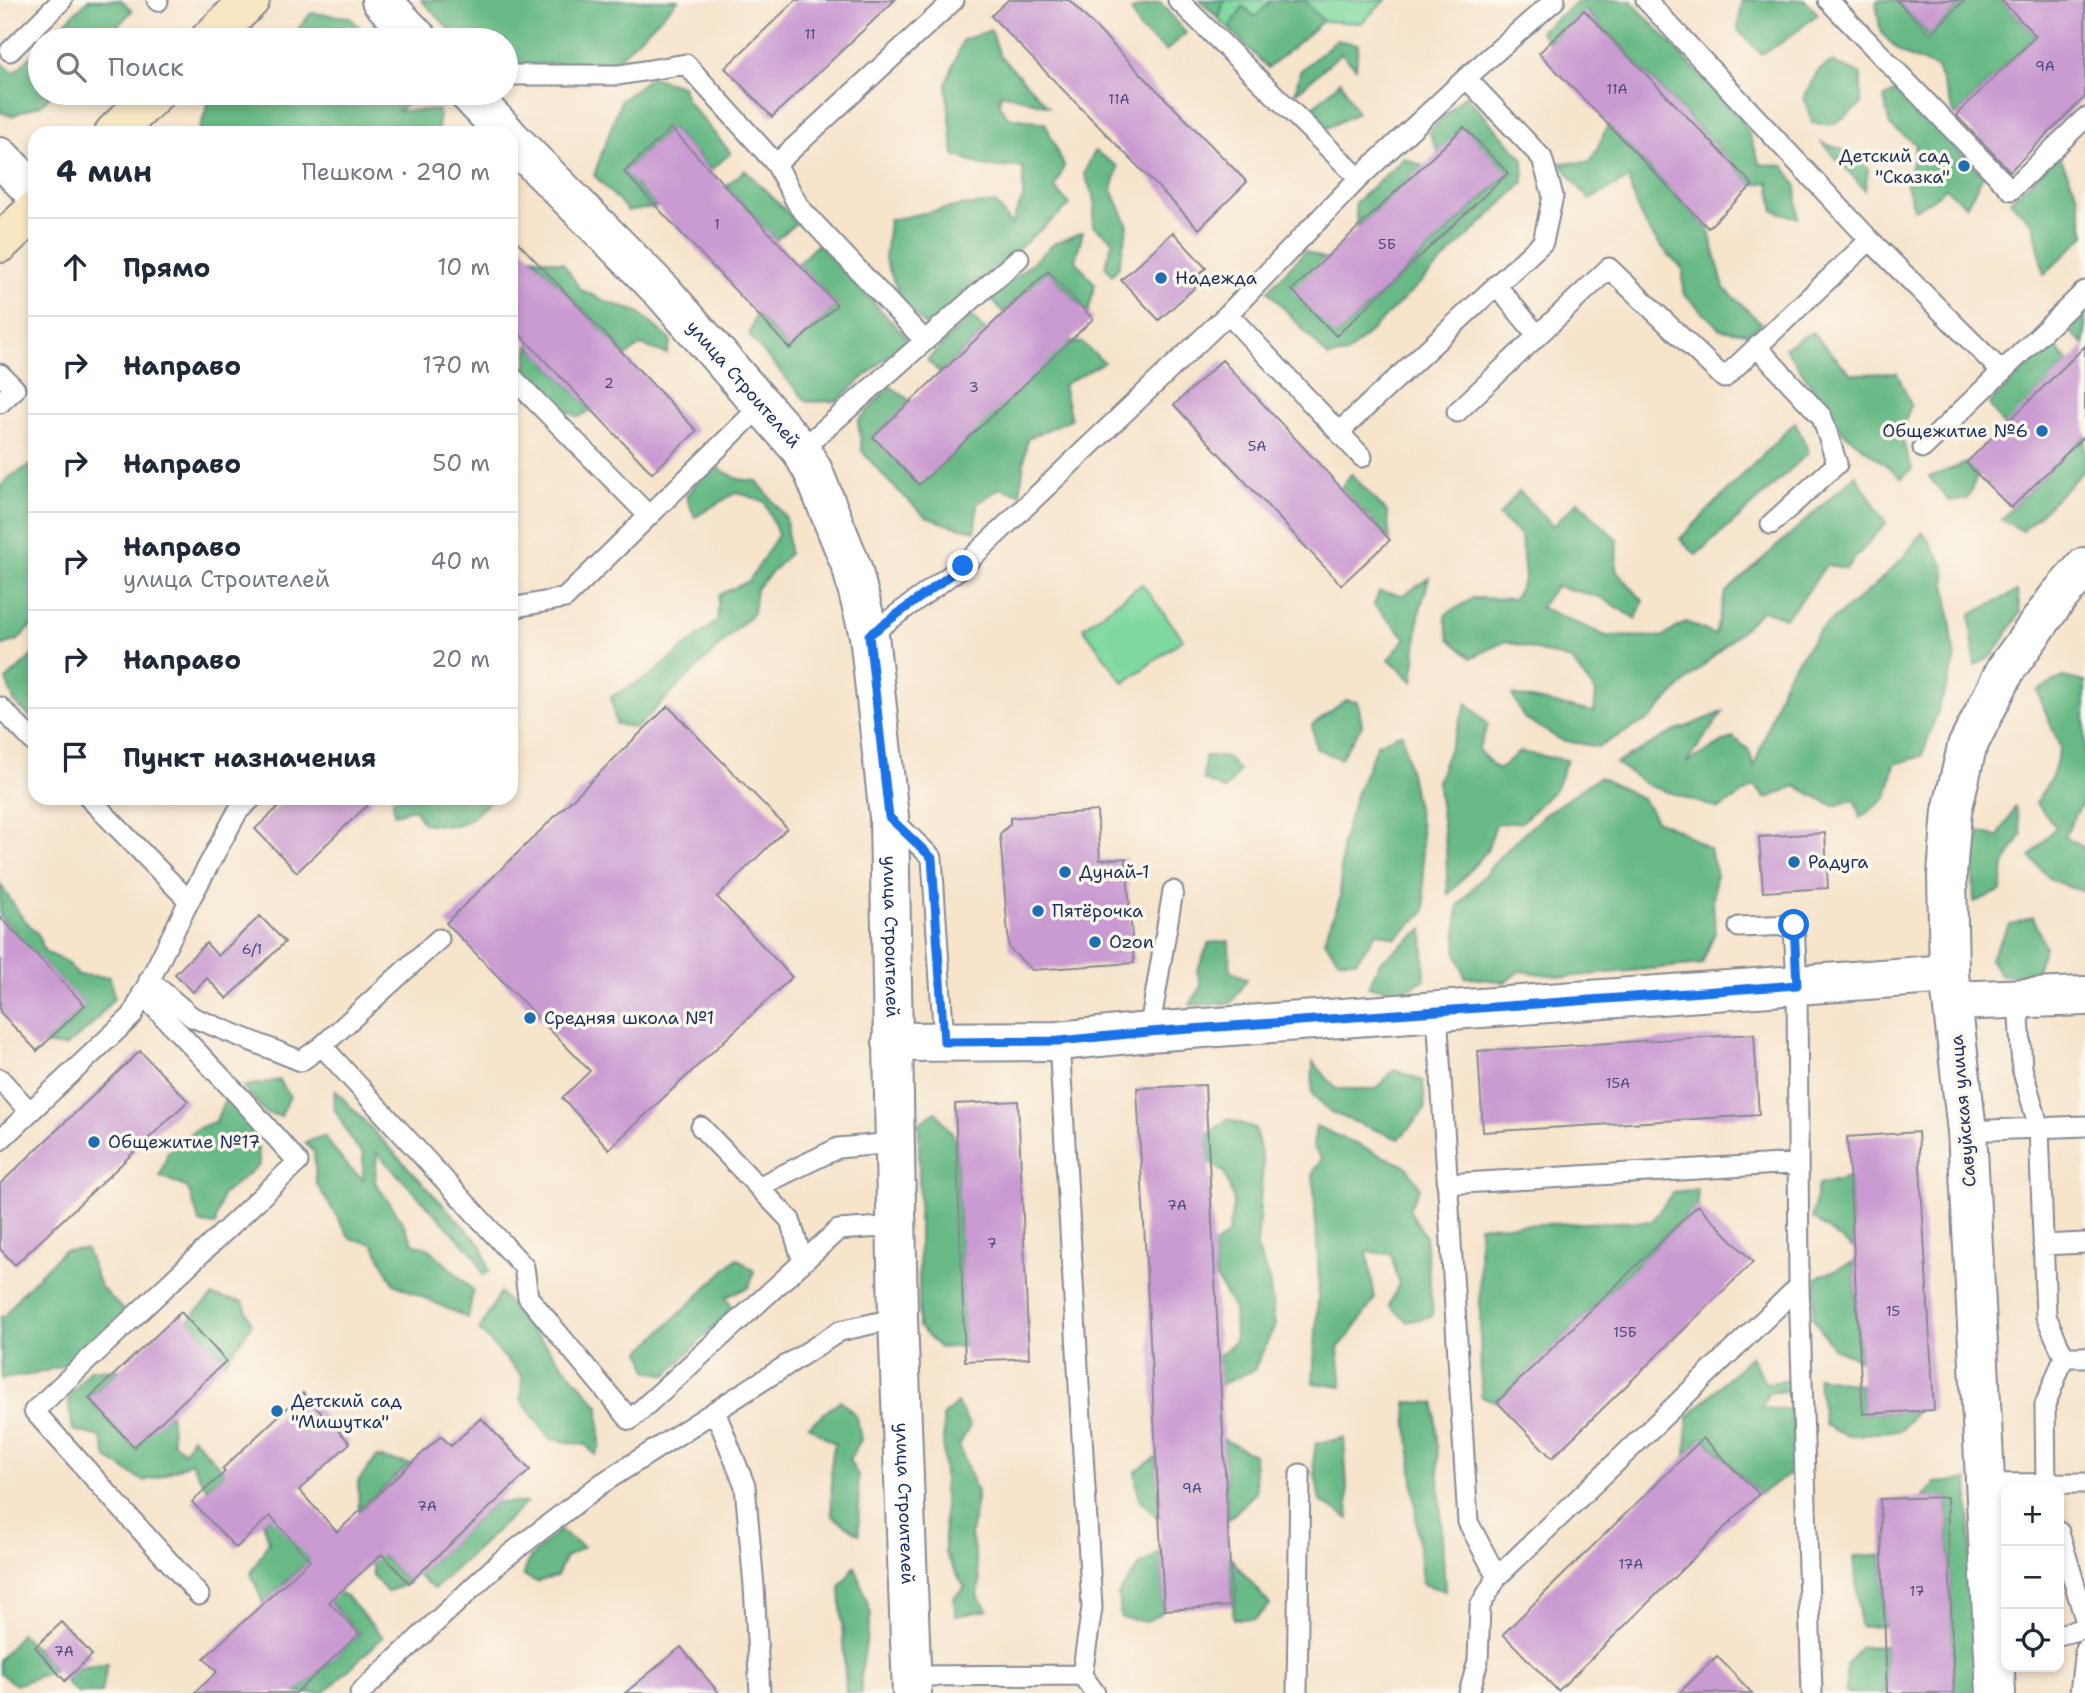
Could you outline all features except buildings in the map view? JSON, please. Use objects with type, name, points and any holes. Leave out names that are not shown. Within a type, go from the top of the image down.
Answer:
[{"type":"main road","points":[[221,28],[250,0]]},
{"type":"main road","points":[[121,126],[143,105]]},
{"type":"main road","points":[[0,243],[28,217]]},
{"type":"street","points":[[381,0],[408,28]]},
{"type":"street","points":[[479,105],[499,126]]},
{"type":"street","name":"улица Строителей","points":[[518,145],[663,292],[801,450],[818,483],[852,568],[869,635],[889,817],[898,1318],[912,1684]]},
{"type":"street","points":[[0,157],[28,186]]},
{"type":"street","name":"Савуйская улица","points":[[1996,1693],[2001,1652],[1987,1484],[1967,1131],[1951,988],[1947,875],[1952,811],[1967,747],[2006,669],[2058,597],[2085,567]]},
{"type":"street","points":[[892,1042],[1059,1041],[1149,1032],[1797,985],[1951,988],[2018,999],[2085,996]]},
{"type":"lane","points":[[33,28],[62,0]]},
{"type":"lane","points":[[776,164],[954,0]]},
{"type":"lane","points":[[1178,0],[1359,178]]},
{"type":"lane","points":[[869,635],[963,566],[1228,314],[1359,178],[1555,0]]},
{"type":"lane","points":[[1646,0],[1870,240],[2002,372]]},
{"type":"lane","points":[[1836,3],[2011,190],[2085,118]]},
{"type":"lane","points":[[10,51],[28,33]]},
{"type":"lane","points":[[518,75],[619,75],[686,64],[776,164],[799,207],[925,341]]},
{"type":"lane","points":[[1339,432],[1543,242],[1553,196],[1542,158],[1466,78]]},
{"type":"lane","points":[[1457,412],[1609,268],[1724,378],[1870,240]]},
{"type":"lane","points":[[801,450],[1018,258]]},
{"type":"lane","points":[[1496,285],[1537,335]]},
{"type":"lane","points":[[1923,448],[2085,290]]},
{"type":"lane","points":[[1228,314],[1362,457]]},
{"type":"lane","points":[[1757,347],[1822,417],[1837,464],[1771,524]]},
{"type":"lane","points":[[0,374],[15,389],[0,403]]},
{"type":"lane","points":[[518,388],[649,516]]},
{"type":"lane","points":[[518,607],[565,598],[761,406]]},
{"type":"lane","points":[[0,707],[28,736]]},
{"type":"lane","points":[[96,805],[188,901]]},
{"type":"lane","points":[[0,1140],[132,1016],[188,901],[238,811],[244,805]]},
{"type":"lane","points":[[889,817],[932,858],[944,1042]]},
{"type":"lane","points":[[1149,1032],[1173,891]]},
{"type":"lane","points":[[1739,927],[1794,925],[1797,985],[1799,1286],[1812,1693]]},
{"type":"lane","points":[[146,987],[192,1017],[301,1061],[322,1046],[439,939]]},
{"type":"lane","points":[[146,987],[298,1162],[34,1411],[199,1595]]},
{"type":"lane","points":[[2018,999],[2022,1068],[2039,1128],[2046,1316],[2064,1357],[2045,1405],[2045,1483]]},
{"type":"lane","points":[[1437,1011],[1468,1522],[1497,1577]]},
{"type":"lane","points":[[1059,1041],[1092,1608],[1082,1675],[1095,1693]]},
{"type":"lane","points":[[322,1046],[524,1267],[528,1297],[630,1420],[838,1230],[896,1226]]},
{"type":"lane","points":[[0,1079],[29,1111]]},
{"type":"lane","points":[[1967,1131],[2085,1126]]},
{"type":"lane","points":[[701,1127],[790,1220],[803,1262]]},
{"type":"lane","points":[[760,1186],[838,1148],[894,1143]]},
{"type":"lane","points":[[1447,1184],[1798,1163]]},
{"type":"lane","points":[[2043,1245],[2085,1243]]},
{"type":"lane","points":[[1469,1693],[1478,1661],[1480,1606],[1497,1577],[1799,1286]]},
{"type":"lane","points":[[360,1693],[501,1561],[601,1484],[840,1331],[898,1318]]},
{"type":"lane","points":[[2064,1357],[2085,1357]]},
{"type":"lane","points":[[715,1411],[745,1486],[761,1693]]},
{"type":"lane","points":[[1297,1693],[1300,1474]]},
{"type":"lane","points":[[2064,1485],[2085,1483]]},
{"type":"lane","points":[[1987,1484],[2001,1484]]},
{"type":"lane","points":[[2063,1546],[2085,1619]]},
{"type":"lane","points":[[2064,1634],[2085,1628]]},
{"type":"lane","points":[[2080,1693],[2085,1648]]},
{"type":"lane","points":[[912,1684],[1082,1675]]},
{"type":"green space","points":[[88,0],[121,0],[132,11],[116,28],[59,28]]},
{"type":"green space","points":[[421,0],[678,0],[616,61],[528,65],[518,62],[518,28],[448,28]]},
{"type":"green space","points":[[1200,0],[1386,0],[1361,23],[1323,21],[1268,68]]},
{"type":"green space","points":[[1200,0],[1224,0],[1219,19]]},
{"type":"green space","points":[[1272,0],[1304,0],[1323,21],[1268,68],[1229,29],[1243,6],[1255,17]]},
{"type":"green space","points":[[1580,0],[1630,0],[1744,122],[1760,164],[1784,166],[1796,185],[1798,218],[1774,211],[1769,182],[1753,185],[1585,10],[1549,43],[1540,31]]},
{"type":"green space","points":[[1742,0],[1805,0],[1818,14],[1783,42],[1761,54],[1738,30]]},
{"type":"green space","points":[[1878,0],[1896,0],[1930,34],[1965,0],[2001,0],[2036,36],[1955,116],[1937,68],[1903,54],[1881,33],[1876,3]]},
{"type":"green space","points":[[1160,2],[1186,33],[1166,51],[1139,29],[1131,10]]},
{"type":"green space","points":[[311,13],[349,17],[360,28],[299,28]]},
{"type":"green space","points":[[991,30],[1000,56],[1048,106],[1001,93],[999,105],[1008,117],[1045,123],[1064,166],[1055,188],[1070,205],[926,326],[902,302],[885,259],[889,220],[959,206],[996,203],[1011,225],[1023,198],[1023,167],[987,167],[954,155],[946,84],[963,40]]},
{"type":"green space","points":[[1336,40],[1358,44],[1356,68],[1341,53],[1295,94],[1300,71]]},
{"type":"green space","points":[[28,59],[28,105],[41,105],[11,116],[0,112],[0,63],[15,72]]},
{"type":"green space","points":[[1831,62],[1861,74],[1861,105],[1833,125],[1812,123],[1804,97],[1817,72]]},
{"type":"green space","points":[[651,77],[682,86],[686,100],[731,153],[711,170],[671,128],[624,172],[657,207],[628,211],[594,175],[621,100]]},
{"type":"green space","points":[[1341,81],[1357,113],[1325,129],[1310,110]]},
{"type":"green space","points":[[1898,90],[1983,176],[1966,206],[1945,188],[1932,200],[1914,209],[1907,185],[1916,144],[1890,126],[1884,98]]},
{"type":"green space","points":[[1465,95],[1523,158],[1524,182],[1347,354],[1328,357],[1268,291],[1305,251],[1325,259],[1336,336],[1508,174],[1465,128],[1438,152],[1429,132]]},
{"type":"green space","points":[[208,105],[405,105],[398,111],[439,110],[438,126],[200,126]]},
{"type":"green space","points":[[1608,125],[1708,228],[1724,288],[1761,323],[1752,334],[1720,329],[1683,293],[1683,269],[1647,228],[1636,205],[1629,178],[1589,200],[1560,163],[1591,162]]},
{"type":"green space","points":[[1822,143],[1848,151],[1868,169],[1865,190]]},
{"type":"green space","points":[[1095,151],[1118,167],[1112,190],[1128,226],[1118,268],[1112,275],[1105,266],[1113,240],[1093,226],[1095,200],[1084,173]]},
{"type":"green space","points":[[2059,155],[2077,193],[2085,235],[2044,275],[2034,225],[2010,201]]},
{"type":"green space","points":[[1404,158],[1423,166],[1357,228],[1355,203]]},
{"type":"green space","points":[[745,170],[797,222],[776,240],[726,186]]},
{"type":"green space","points":[[1083,232],[1075,260],[1095,284],[1088,313],[1048,271],[1003,313],[991,298],[1055,243]]},
{"type":"green space","points":[[818,244],[908,339],[837,401],[807,402],[749,336],[756,314],[790,349],[837,305],[798,263]]},
{"type":"green space","points":[[532,257],[563,263],[580,289],[604,301],[638,312],[671,340],[667,354],[641,345],[626,356]]},
{"type":"green space","points":[[2085,313],[2085,345],[2066,328]]},
{"type":"green space","points":[[971,316],[985,330],[940,373],[927,360]]},
{"type":"green space","points":[[1812,332],[1851,374],[1897,373],[1911,405],[1900,434],[1912,469],[1902,478],[1843,432],[1785,347]]},
{"type":"green space","points":[[1068,342],[1082,343],[1104,362],[1063,385],[1071,419],[1027,439],[1020,494],[1000,488],[977,504],[975,531],[925,516],[888,481],[862,451],[858,421],[890,386],[911,401],[874,437]]},
{"type":"green space","points":[[2052,343],[2069,362],[2004,427],[1989,404]]},
{"type":"green space","points":[[529,344],[592,410],[578,417],[556,404],[526,371]]},
{"type":"green space","points":[[1795,422],[1809,452],[1696,555],[1680,539]]},
{"type":"green space","points":[[2085,435],[2085,469],[2023,531],[2002,520],[2011,508]]},
{"type":"green space","points":[[1967,463],[1978,474],[1967,499],[1949,501],[1929,477]]},
{"type":"green space","points":[[712,465],[738,479],[757,481],[786,518],[789,554],[756,589],[753,613],[636,728],[616,724],[611,697],[650,676],[717,621],[719,595],[749,581],[778,535],[765,502],[737,492],[695,517],[686,496]]},
{"type":"green space","points":[[28,467],[28,629],[18,640],[0,646],[0,487],[9,477]]},
{"type":"green space","points":[[1351,474],[1387,512],[1390,540],[1341,488]]},
{"type":"green space","points":[[1856,475],[1886,523],[1846,569],[1826,565],[1807,593],[1785,618],[1763,610],[1651,718],[1598,747],[1561,740],[1524,718],[1512,695],[1594,712],[1596,693],[1571,660],[1506,641],[1471,658],[1449,639],[1445,615],[1473,598],[1514,599],[1525,578],[1521,536],[1499,516],[1519,491],[1553,526],[1578,501],[1617,540],[1616,570],[1643,601],[1636,619],[1600,597],[1556,586],[1540,607],[1606,636],[1662,637],[1686,622],[1715,635],[1725,593]]},
{"type":"green space","points":[[1923,532],[1944,565],[1955,662],[1922,756],[1895,764],[1887,797],[1860,818],[1855,799],[1834,806],[1795,786],[1766,799],[1755,786],[1719,809],[1647,785],[1616,763],[1671,733],[1723,712],[1686,763],[1733,737],[1749,750],[1754,767],[1785,678],[1820,630],[1872,588],[1901,560]]},
{"type":"green space","points":[[1429,578],[1419,614],[1413,682],[1389,659],[1406,638],[1374,605],[1379,592],[1404,595]]},
{"type":"green space","points":[[1142,584],[1183,639],[1124,683],[1083,628]]},
{"type":"green space","points":[[2017,591],[2020,613],[1994,654],[1975,666],[1970,615]]},
{"type":"green space","points":[[28,660],[28,715],[15,703],[6,680]]},
{"type":"green space","points":[[2063,677],[2085,682],[2085,797],[2064,837],[2085,848],[2085,892],[2051,880],[2030,857],[2056,827],[2036,803],[2053,774],[2060,747],[2037,691]]},
{"type":"green space","points":[[1346,700],[1358,702],[1362,725],[1340,759],[1316,748],[1312,725]]},
{"type":"green space","points":[[1467,703],[1488,725],[1478,750],[1498,770],[1519,752],[1567,760],[1556,788],[1522,822],[1496,824],[1487,851],[1448,895],[1446,848],[1437,781]]},
{"type":"green space","points":[[1402,733],[1421,828],[1425,911],[1396,938],[1377,932],[1356,961],[1339,960],[1324,940],[1340,899],[1342,844],[1355,797],[1377,744]]},
{"type":"green space","points":[[1205,756],[1227,757],[1239,771],[1225,790],[1203,779]]},
{"type":"green space","points":[[1599,777],[1643,799],[1656,820],[1709,849],[1716,871],[1713,902],[1715,932],[1702,964],[1566,977],[1519,971],[1506,982],[1465,977],[1456,951],[1458,906],[1502,854],[1544,815]]},
{"type":"green space","points":[[393,805],[485,805],[469,820],[446,826],[423,823],[414,809],[394,814]]},
{"type":"green space","points":[[2015,807],[2022,834],[2004,865],[2001,891],[1974,902],[1973,865],[1980,832],[1998,837]]},
{"type":"green space","points":[[0,884],[22,917],[38,934],[45,952],[65,961],[78,975],[110,977],[114,998],[90,1027],[65,1047],[44,1044],[84,1005],[0,917]]},
{"type":"green space","points":[[2033,917],[2045,946],[2034,975],[2000,975],[1990,959],[2009,925]]},
{"type":"green space","points":[[1423,929],[1425,979],[1406,990],[1368,987],[1380,962]]},
{"type":"green space","points":[[1229,941],[1230,970],[1247,979],[1231,1003],[1190,1005],[1201,986],[1197,971],[1209,943]]},
{"type":"green space","points":[[1313,1062],[1336,1089],[1376,1089],[1394,1070],[1423,1081],[1425,1110],[1399,1139],[1332,1113],[1312,1094]]},
{"type":"green space","points":[[279,1080],[290,1096],[281,1116],[266,1113],[243,1087]]},
{"type":"green space","points":[[335,1090],[482,1246],[489,1272],[483,1275],[476,1257],[377,1153],[375,1182],[401,1219],[413,1243],[430,1249],[473,1290],[468,1318],[394,1284],[373,1244],[350,1238],[316,1183],[314,1152],[305,1142],[324,1136],[346,1165],[363,1179],[363,1154],[351,1140],[334,1108]]},
{"type":"green space","points":[[226,1097],[251,1128],[257,1143],[259,1165],[222,1195],[215,1225],[200,1223],[188,1188],[160,1176],[168,1152],[194,1130],[216,1121]]},
{"type":"green space","points":[[936,1112],[956,1139],[965,1346],[940,1348],[919,1327],[919,1123]]},
{"type":"green space","points":[[1227,1119],[1255,1128],[1263,1162],[1257,1248],[1269,1280],[1275,1325],[1254,1370],[1220,1385],[1219,1356],[1235,1341],[1234,1309],[1215,1276],[1213,1246],[1228,1234],[1234,1201],[1224,1172],[1209,1163],[1207,1136]]},
{"type":"green space","points":[[1316,1126],[1407,1167],[1420,1187],[1409,1209],[1425,1236],[1433,1316],[1407,1322],[1389,1305],[1399,1284],[1391,1254],[1367,1252],[1375,1298],[1338,1348],[1342,1387],[1313,1383],[1319,1281],[1313,1171],[1322,1159],[1313,1147]]},
{"type":"green space","points":[[1849,1177],[1853,1248],[1812,1218],[1818,1185]]},
{"type":"green space","points":[[1697,1189],[1698,1205],[1497,1402],[1481,1396],[1479,1226],[1652,1221],[1673,1192]]},
{"type":"green space","points":[[86,1249],[100,1286],[126,1313],[68,1364],[35,1374],[2,1379],[0,1317],[5,1316],[20,1295],[63,1251]]},
{"type":"green space","points":[[737,1258],[754,1271],[749,1287],[726,1297],[732,1308],[667,1375],[648,1371],[641,1351]]},
{"type":"green space","points":[[1854,1262],[1859,1359],[1833,1348],[1813,1318],[1816,1278]]},
{"type":"green space","points":[[500,1293],[599,1406],[600,1447],[595,1455],[586,1445],[550,1439],[521,1400],[522,1376],[479,1330]]},
{"type":"green space","points":[[212,1296],[243,1302],[252,1324],[226,1361],[188,1320]]},
{"type":"green space","points":[[1751,1356],[1765,1383],[1792,1380],[1793,1390],[1768,1393],[1762,1408],[1794,1410],[1794,1472],[1759,1494],[1704,1438],[1686,1454],[1688,1417]]},
{"type":"green space","points":[[90,1369],[118,1370],[89,1398],[133,1446],[170,1413],[173,1442],[184,1452],[192,1437],[225,1472],[207,1489],[191,1462],[159,1477],[143,1481],[107,1458],[101,1437],[73,1430],[68,1399]]},
{"type":"green space","points":[[1817,1377],[1861,1385],[1863,1414],[1916,1411],[1901,1430],[1847,1436],[1825,1425]]},
{"type":"green space","points":[[840,1400],[857,1417],[861,1440],[849,1460],[858,1475],[859,1534],[832,1516],[831,1458],[835,1444],[809,1426]]},
{"type":"green space","points":[[1406,1402],[1435,1403],[1445,1591],[1422,1584]]},
{"type":"green space","points":[[957,1403],[970,1426],[959,1446],[977,1492],[971,1535],[980,1583],[977,1596],[988,1610],[955,1616],[954,1597],[965,1588],[945,1553],[943,1417]]},
{"type":"green space","points":[[1344,1438],[1349,1519],[1320,1501],[1313,1463],[1316,1443]]},
{"type":"green space","points":[[1223,1439],[1254,1455],[1256,1492],[1228,1520]]},
{"type":"green space","points":[[377,1457],[410,1464],[359,1511],[358,1481]]},
{"type":"green space","points":[[1156,1457],[1160,1520],[1139,1499],[1135,1472]]},
{"type":"green space","points":[[1968,1480],[1977,1693],[1954,1693],[1947,1497],[1923,1498],[1935,1483]]},
{"type":"green space","points":[[496,1502],[526,1503],[434,1589],[417,1575]]},
{"type":"green space","points":[[274,1512],[310,1560],[263,1603],[251,1573],[269,1541],[263,1523]]},
{"type":"green space","points":[[559,1530],[583,1547],[565,1558],[557,1576],[537,1582],[523,1576],[530,1558]]},
{"type":"green space","points":[[375,1547],[409,1583],[387,1592],[373,1576],[370,1552]]},
{"type":"green space","points":[[1161,1552],[1164,1610],[1147,1622],[1121,1618],[1118,1595],[1139,1566]]},
{"type":"green space","points":[[1882,1555],[1885,1626],[1860,1627],[1854,1556]]},
{"type":"green space","points":[[1229,1556],[1270,1605],[1255,1619],[1234,1619]]},
{"type":"green space","points":[[855,1566],[871,1614],[861,1672],[861,1693],[846,1693],[840,1587]]},
{"type":"green space","points":[[327,1589],[345,1595],[383,1637],[324,1693],[296,1693],[359,1634],[322,1594]]},
{"type":"green space","points":[[21,1633],[55,1670],[16,1685],[0,1674],[0,1659]]},
{"type":"green space","points":[[1885,1646],[1887,1693],[1846,1693],[1846,1665],[1861,1647]]},
{"type":"green space","points":[[108,1663],[101,1693],[77,1693],[65,1681],[79,1668]]},
{"type":"place","name":"Детский сад \"Сказка\"","points":[[1964,166]]},
{"type":"place","name":"Надежда","points":[[1161,278]]},
{"type":"place","name":"Общежитие №6","points":[[2042,431]]},
{"type":"place","name":"Радуга","points":[[1794,862]]},
{"type":"place","name":"Дунай-1","points":[[1065,872]]},
{"type":"place","name":"Пятёрочка","points":[[1038,911]]},
{"type":"place","name":"Ozon","points":[[1095,942]]},
{"type":"place","name":"Средняя школа №1","points":[[530,1018]]},
{"type":"place","name":"Общежитие №17","points":[[94,1142]]},
{"type":"place","name":"Детский сад \"Мишутка\"","points":[[277,1411]]},
{"type":"route","points":[[963,566],[869,635],[889,817],[932,858],[944,1042],[1059,1041],[1149,1032],[1797,985],[1794,925]]}]
